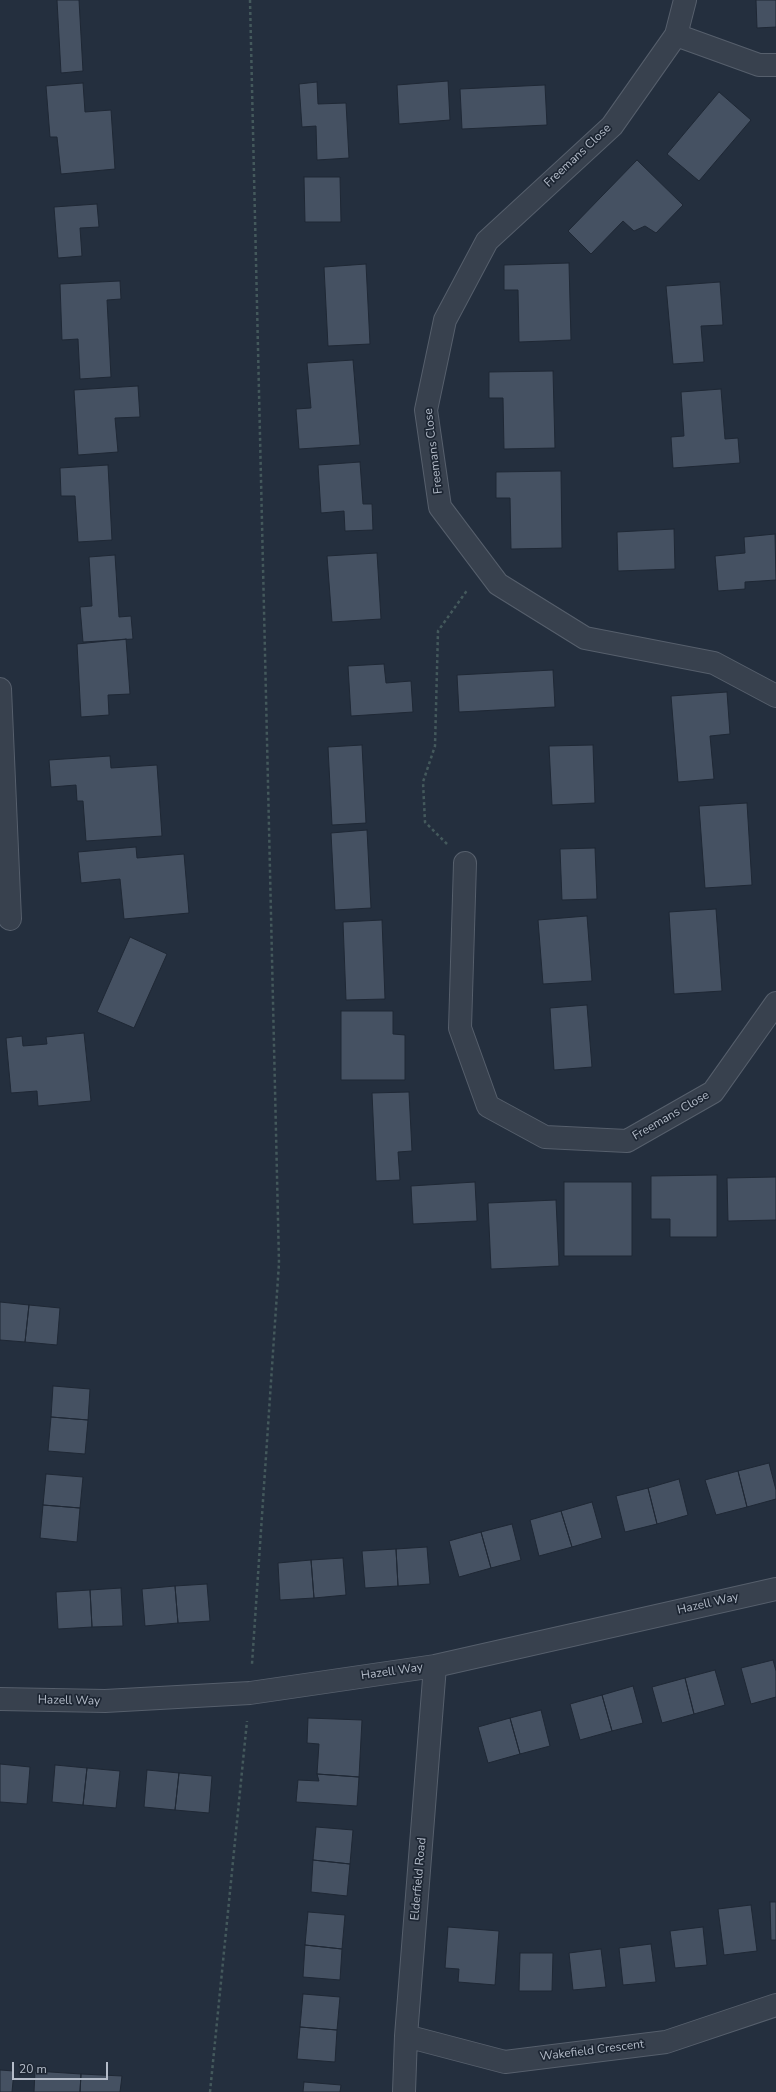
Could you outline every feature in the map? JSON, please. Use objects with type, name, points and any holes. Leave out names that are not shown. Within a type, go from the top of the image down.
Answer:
[{"type":"street","name":"Freemans Close","points":[[685,0],[676,35],[612,126],[487,241],[445,320],[426,410],[440,507],[498,584],[585,638],[714,663],[776,696]]},
{"type":"street","points":[[676,35],[759,65],[776,65]]},
{"type":"street","points":[[0,689],[10,919]]},
{"type":"street","name":"Freemans Close","points":[[465,863],[460,1028],[488,1106],[545,1137],[627,1141],[713,1092],[776,1003]]},
{"type":"street","name":"Hazell Way","points":[[0,1699],[105,1701],[250,1693],[435,1666],[776,1589]]},
{"type":"street","name":"Elderfield Road","points":[[404,2092],[406,2036],[435,1666]]},
{"type":"street","name":"Wakefield Crescent","points":[[406,2036],[505,2062],[666,2042],[776,2005]]},
{"type":"path","points":[[210,2092],[250,1693],[279,1263],[250,0]]},
{"type":"path","points":[[465,863],[425,822],[423,782],[435,746],[438,631],[484,566]]},
{"type":"building","points":[[57,0],[79,0],[83,71],[61,73]]},
{"type":"building","points":[[756,0],[776,0],[776,27],[757,28]]},
{"type":"building","points":[[448,81],[450,120],[399,124],[397,85]]},
{"type":"building","points":[[317,82],[318,104],[346,103],[349,158],[317,160],[316,126],[302,127],[299,84]]},
{"type":"building","points":[[83,83],[85,112],[111,110],[115,169],[61,174],[57,137],[50,137],[46,86]]},
{"type":"building","points":[[545,85],[547,125],[462,129],[460,89]]},
{"type":"building","points":[[719,92],[751,120],[699,181],[667,154]]},
{"type":"building","points":[[637,160],[683,205],[656,233],[645,226],[634,231],[623,221],[591,254],[568,231]]},
{"type":"building","points":[[304,177],[340,177],[341,222],[305,222]]},
{"type":"building","points":[[97,204],[99,227],[80,228],[82,256],[58,258],[54,207]]},
{"type":"building","points":[[569,263],[571,340],[519,342],[518,290],[504,290],[504,265]]},
{"type":"building","points":[[366,264],[370,344],[328,346],[324,267]]},
{"type":"building","points":[[120,281],[121,299],[107,300],[111,377],[80,379],[78,339],[62,340],[60,284]]},
{"type":"building","points":[[720,282],[723,325],[701,326],[704,362],[673,364],[666,286]]},
{"type":"building","points":[[353,360],[360,445],[299,449],[296,409],[311,408],[307,363]]},
{"type":"building","points":[[553,371],[555,448],[504,449],[503,398],[489,398],[489,372]]},
{"type":"building","points":[[138,386],[140,417],[115,418],[118,452],[78,455],[74,390]]},
{"type":"building","points":[[721,389],[725,439],[738,438],[740,463],[673,468],[671,437],[684,436],[681,392]]},
{"type":"building","points":[[360,462],[363,504],[372,504],[373,530],[345,531],[344,511],[321,513],[318,465]]},
{"type":"building","points":[[108,465],[112,540],[78,542],[75,496],[61,496],[60,468]]},
{"type":"building","points":[[561,471],[562,548],[511,549],[510,498],[496,498],[496,472]]},
{"type":"building","points":[[674,529],[675,569],[618,571],[617,532]]},
{"type":"building","points":[[775,534],[776,580],[745,582],[745,589],[718,591],[715,556],[745,553],[744,537]]},
{"type":"building","points":[[377,553],[381,619],[332,622],[327,556]]},
{"type":"building","points":[[115,555],[119,617],[131,616],[133,639],[83,642],[80,607],[92,606],[89,557]]},
{"type":"building","points":[[126,639],[130,694],[108,695],[109,715],[81,717],[77,644]]},
{"type":"building","points":[[384,664],[386,683],[411,681],[413,712],[351,716],[348,666]]},
{"type":"building","points":[[553,670],[555,707],[459,712],[457,675]]},
{"type":"building","points":[[727,692],[730,734],[710,736],[714,779],[678,782],[671,696]]},
{"type":"building","points":[[362,745],[366,823],[332,825],[328,747]]},
{"type":"building","points":[[593,745],[595,803],[552,805],[549,746]]},
{"type":"building","points":[[110,756],[111,768],[157,765],[162,836],[86,841],[83,801],[77,801],[76,785],[51,787],[49,760]]},
{"type":"building","points":[[747,803],[752,885],[705,888],[699,806]]},
{"type":"building","points":[[367,830],[371,908],[335,910],[331,833]]},
{"type":"building","points":[[136,847],[137,858],[184,854],[189,913],[124,919],[120,879],[81,883],[78,852]]},
{"type":"building","points":[[595,848],[597,899],[562,900],[560,849]]},
{"type":"building","points":[[716,909],[722,991],[674,994],[669,912]]},
{"type":"building","points":[[587,916],[592,981],[543,984],[538,920]]},
{"type":"building","points":[[382,920],[385,999],[346,1000],[343,922]]},
{"type":"building","points":[[130,937],[167,954],[134,1028],[97,1012]]},
{"type":"building","points":[[587,1005],[592,1067],[554,1070],[550,1008]]},
{"type":"building","points":[[341,1011],[393,1011],[393,1034],[405,1035],[405,1080],[341,1080]]},
{"type":"building","points":[[84,1033],[91,1101],[38,1106],[37,1091],[11,1093],[6,1038],[22,1036],[23,1046],[47,1044],[46,1037]]},
{"type":"building","points":[[409,1092],[412,1151],[398,1152],[400,1180],[376,1181],[372,1093]]},
{"type":"building","points":[[717,1175],[717,1237],[670,1237],[670,1219],[651,1219],[651,1176]]},
{"type":"building","points":[[776,1177],[776,1220],[728,1221],[727,1178]]},
{"type":"building","points":[[475,1182],[477,1221],[413,1224],[411,1186]]},
{"type":"building","points":[[564,1182],[632,1182],[632,1256],[564,1256]]},
{"type":"building","points":[[556,1200],[559,1266],[491,1269],[488,1203]]},
{"type":"building","points":[[0,1302],[29,1305],[25,1342],[0,1340]]},
{"type":"building","points":[[29,1305],[60,1308],[57,1345],[25,1342]]},
{"type":"building","points":[[53,1386],[90,1389],[88,1420],[51,1417]]},
{"type":"building","points":[[51,1417],[88,1420],[85,1454],[48,1451]]},
{"type":"building","points":[[769,1463],[776,1490],[776,1499],[747,1507],[738,1471]]},
{"type":"building","points":[[738,1471],[747,1507],[716,1515],[705,1480]]},
{"type":"building","points":[[46,1474],[83,1477],[80,1508],[43,1505]]},
{"type":"building","points":[[679,1479],[688,1515],[657,1524],[648,1488]]},
{"type":"building","points":[[648,1488],[657,1524],[625,1532],[616,1496]]},
{"type":"building","points":[[592,1502],[602,1538],[572,1547],[561,1511]]},
{"type":"building","points":[[43,1505],[80,1508],[77,1542],[40,1538]]},
{"type":"building","points":[[561,1511],[572,1547],[539,1556],[530,1520]]},
{"type":"building","points":[[512,1524],[521,1560],[491,1568],[481,1532]]},
{"type":"building","points":[[481,1532],[491,1568],[459,1577],[449,1541]]},
{"type":"building","points":[[427,1547],[430,1584],[398,1586],[396,1549]]},
{"type":"building","points":[[396,1549],[398,1586],[365,1588],[362,1551]]},
{"type":"building","points":[[343,1558],[346,1595],[314,1598],[311,1560]]},
{"type":"building","points":[[311,1560],[314,1598],[280,1600],[278,1563]]},
{"type":"building","points":[[207,1584],[210,1621],[178,1623],[175,1586]]},
{"type":"building","points":[[175,1586],[178,1623],[145,1626],[142,1589]]},
{"type":"building","points":[[121,1588],[123,1626],[92,1627],[90,1590]]},
{"type":"building","points":[[90,1590],[92,1627],[58,1629],[56,1592]]},
{"type":"building","points":[[773,1660],[776,1671],[776,1697],[751,1704],[741,1668]]},
{"type":"building","points":[[715,1670],[725,1705],[694,1714],[685,1678]]},
{"type":"building","points":[[685,1678],[694,1714],[662,1723],[652,1687]]},
{"type":"building","points":[[633,1686],[643,1723],[612,1731],[602,1695]]},
{"type":"building","points":[[602,1695],[612,1731],[580,1740],[570,1704]]},
{"type":"building","points":[[541,1710],[550,1746],[520,1754],[510,1718]]},
{"type":"building","points":[[308,1718],[362,1720],[359,1777],[317,1774],[319,1744],[307,1743]]},
{"type":"building","points":[[510,1718],[520,1754],[488,1763],[478,1727]]},
{"type":"building","points":[[0,1764],[30,1767],[27,1804],[0,1802]]},
{"type":"building","points":[[55,1765],[87,1768],[83,1805],[52,1802]]},
{"type":"building","points":[[87,1768],[120,1771],[116,1808],[83,1805]]},
{"type":"building","points":[[147,1770],[179,1773],[175,1810],[144,1807]]},
{"type":"building","points":[[179,1773],[212,1776],[209,1813],[175,1810]]},
{"type":"building","points":[[317,1774],[359,1777],[357,1806],[296,1802],[298,1780],[319,1781]]},
{"type":"building","points":[[316,1827],[353,1830],[350,1864],[313,1860]]},
{"type":"building","points":[[313,1860],[350,1864],[347,1896],[311,1892]]},
{"type":"building","points":[[770,1902],[776,1902],[776,1940],[771,1940]]},
{"type":"building","points":[[751,1905],[757,1951],[724,1955],[718,1909]]},
{"type":"building","points":[[308,1912],[345,1915],[342,1949],[305,1945]]},
{"type":"building","points":[[448,1927],[499,1931],[495,1985],[458,1982],[459,1969],[445,1968]]},
{"type":"building","points":[[703,1927],[707,1965],[675,1968],[670,1931]]},
{"type":"building","points":[[651,1944],[656,1982],[623,1985],[619,1948]]},
{"type":"building","points":[[305,1945],[342,1949],[340,1980],[303,1977]]},
{"type":"building","points":[[601,1949],[606,1987],[573,1990],[569,1953]]},
{"type":"building","points":[[520,1953],[553,1953],[552,1991],[519,1991]]},
{"type":"building","points":[[303,1994],[340,1997],[337,2030],[300,2027]]},
{"type":"building","points":[[300,2027],[337,2030],[335,2062],[297,2059]]},
{"type":"building","points":[[0,2070],[14,2071],[12,2092],[0,2092]]},
{"type":"building","points":[[35,2071],[81,2074],[80,2092],[34,2092]]},
{"type":"building","points":[[81,2074],[122,2076],[120,2092],[80,2092]]},
{"type":"building","points":[[304,2082],[341,2085],[340,2092],[303,2092]]}]
